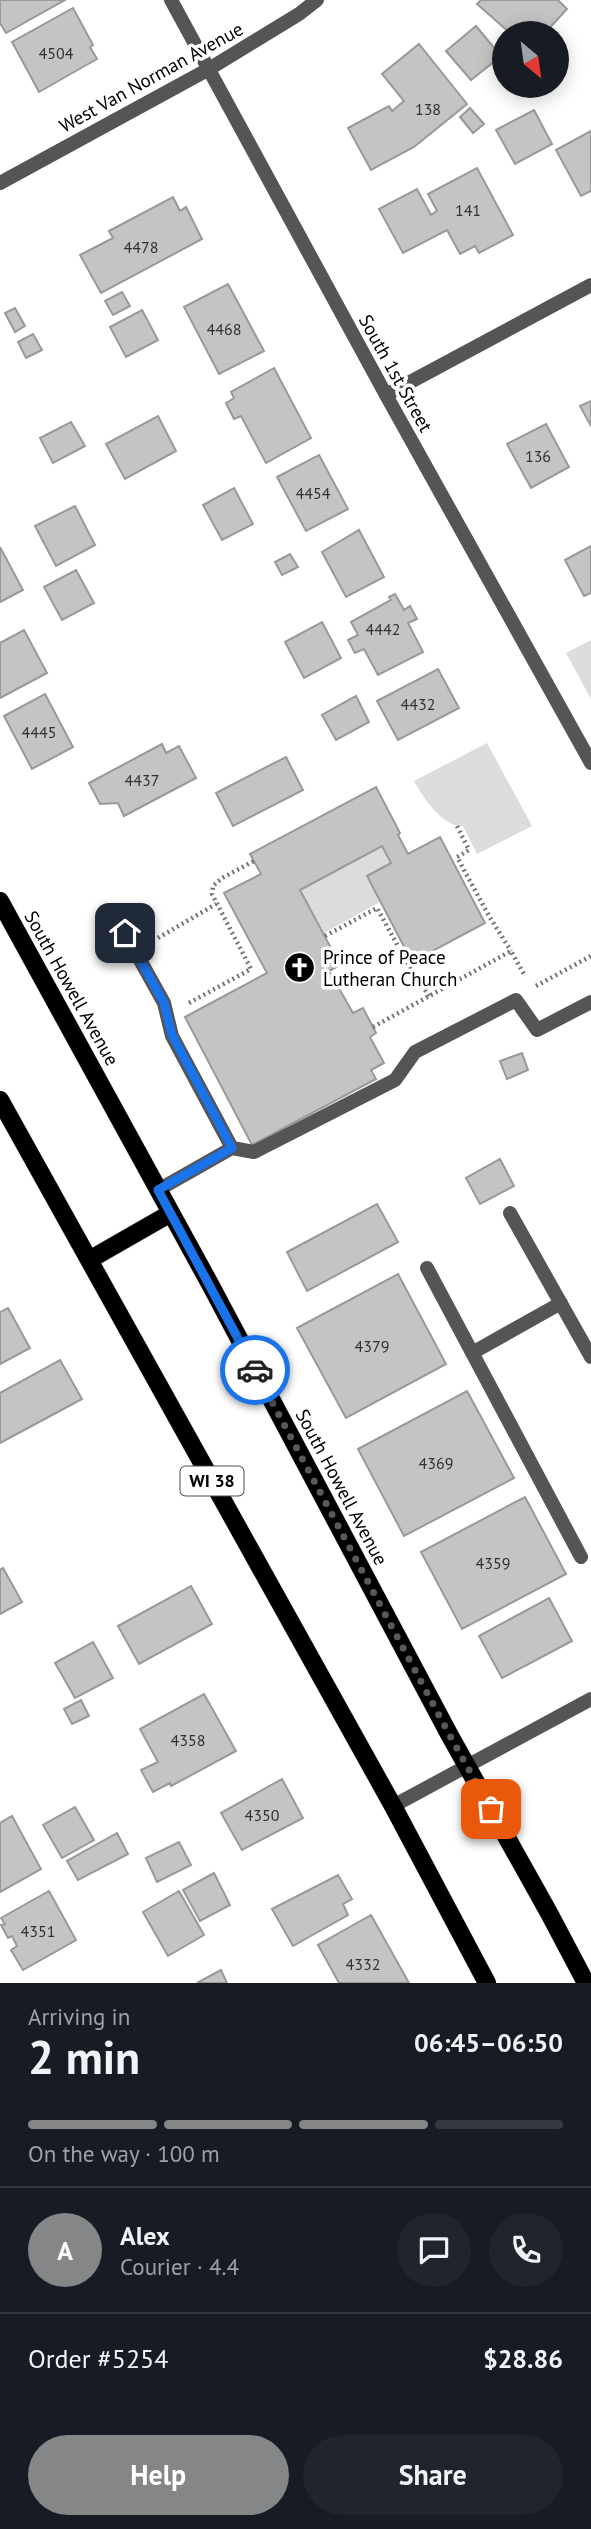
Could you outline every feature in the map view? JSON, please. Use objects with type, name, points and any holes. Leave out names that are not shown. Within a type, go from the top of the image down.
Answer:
[{"type":"main road","name":"South Howell Avenue","points":[[0,901],[586,1983]]},
{"type":"main road","name":"WI 38","points":[[0,1100],[393,1806],[487,1983]]},
{"type":"main road","points":[[89,1260],[171,1213]]},
{"type":"street","name":"South 1st Street","points":[[171,0],[386,395],[591,763]]},
{"type":"street","name":"West Van Norman Avenue","points":[[0,183],[209,69],[299,14],[317,0]]},
{"type":"street","points":[[386,395],[591,285]]},
{"type":"street","points":[[125,933],[164,1003],[172,1035],[232,1148]]},
{"type":"street","points":[[158,1190],[232,1148],[254,1152],[395,1080],[415,1052],[516,1000],[537,1030],[591,1002]]},
{"type":"street","points":[[510,1213],[591,1357]]},
{"type":"street","points":[[427,1268],[580,1557]]},
{"type":"street","points":[[472,1353],[561,1303]]},
{"type":"street","points":[[393,1806],[591,1699]]},
{"type":"path","points":[[457,826],[469,850],[457,857],[527,979]]},
{"type":"path","points":[[167,1015],[251,969],[212,894],[213,886],[222,878],[254,861]]},
{"type":"path","points":[[135,951],[216,904]]},
{"type":"path","points":[[325,936],[377,908],[429,996]]},
{"type":"path","points":[[373,1027],[511,951]]},
{"type":"path","points":[[532,988],[591,956]]},
{"type":"shaded area","points":[[591,640],[591,699],[566,653]]},
{"type":"shaded area","points":[[487,743],[532,826],[477,854],[463,826],[448,822],[441,816],[428,803],[414,781]]},
{"type":"shaded area","points":[[382,846],[391,863],[367,876],[380,902],[324,933],[300,890]]},
{"type":"building","points":[[0,0],[65,0],[6,33],[0,23]]},
{"type":"building","points":[[481,0],[558,0],[567,9],[556,21],[496,21],[477,4]]},
{"type":"building","points":[[73,8],[93,45],[90,47],[97,59],[39,92],[12,42]]},
{"type":"building","points":[[476,26],[492,45],[492,63],[471,80],[446,51]]},
{"type":"building","points":[[419,44],[467,104],[414,147],[371,170],[348,128],[389,106],[392,111],[404,101],[382,74]]},
{"type":"building","points":[[470,108],[484,124],[473,133],[460,117]]},
{"type":"building","points":[[534,110],[552,144],[515,164],[496,130]]},
{"type":"building","points":[[591,131],[591,191],[581,196],[556,150]]},
{"type":"building","points":[[477,168],[513,235],[479,253],[475,246],[460,254],[447,230],[403,253],[379,209],[417,189],[431,215],[437,211],[428,194]]},
{"type":"building","points":[[173,197],[180,211],[186,207],[202,239],[101,293],[80,255],[113,238],[109,231]]},
{"type":"building","points":[[228,284],[264,351],[219,374],[184,307]]},
{"type":"building","points":[[122,292],[130,306],[113,315],[105,301]]},
{"type":"building","points":[[15,308],[25,326],[15,332],[5,313]]},
{"type":"building","points":[[142,310],[158,340],[126,357],[110,327]]},
{"type":"building","points":[[33,334],[42,350],[26,358],[18,342]]},
{"type":"building","points":[[274,368],[311,438],[266,463],[241,416],[234,419],[226,403],[234,398],[231,392]]},
{"type":"building","points":[[591,401],[591,426],[580,406]]},
{"type":"building","points":[[158,416],[176,451],[125,479],[106,444]]},
{"type":"building","points":[[71,422],[85,446],[53,463],[40,438]]},
{"type":"building","points":[[546,424],[569,467],[531,488],[507,444]]},
{"type":"building","points":[[319,455],[348,509],[306,531],[277,477]]},
{"type":"building","points":[[234,488],[253,524],[222,540],[203,505]]},
{"type":"building","points":[[75,506],[95,545],[56,566],[35,526]]},
{"type":"building","points":[[359,530],[384,577],[346,597],[322,552]]},
{"type":"building","points":[[591,546],[591,593],[584,596],[565,560]]},
{"type":"building","points":[[0,547],[23,590],[0,602]]},
{"type":"building","points":[[290,554],[298,567],[282,575],[275,562]]},
{"type":"building","points":[[76,570],[94,603],[62,620],[44,587]]},
{"type":"building","points":[[395,594],[404,610],[410,606],[417,619],[408,623],[423,652],[378,675],[364,649],[355,653],[348,640],[358,635],[351,622],[391,600],[389,597]]},
{"type":"building","points":[[322,622],[341,658],[304,678],[285,642]]},
{"type":"building","points":[[24,630],[47,673],[0,698],[0,643]]},
{"type":"building","points":[[438,669],[459,708],[398,740],[377,701]]},
{"type":"building","points":[[45,694],[73,747],[32,769],[4,716]]},
{"type":"building","points":[[356,696],[369,722],[336,740],[322,715]]},
{"type":"building","points":[[162,744],[166,753],[179,746],[196,778],[124,816],[118,803],[100,804],[89,783]]},
{"type":"building","points":[[286,757],[303,790],[233,826],[216,793]]},
{"type":"building","name":"Prince of Peace Lutheran Church","points":[[376,787],[408,854],[440,837],[485,923],[412,962],[367,876],[391,863],[382,846],[300,890],[340,965],[329,971],[353,1013],[363,1008],[376,1033],[370,1037],[384,1063],[371,1070],[376,1079],[252,1145],[185,1017],[267,973],[224,893],[261,874],[250,854]]},
{"type":"building","points":[[522,1053],[528,1070],[507,1079],[500,1061]]},
{"type":"building","points":[[500,1159],[514,1186],[480,1204],[466,1178]]},
{"type":"building","points":[[377,1204],[398,1242],[307,1291],[287,1252]]},
{"type":"building","points":[[398,1274],[446,1364],[346,1418],[297,1328]]},
{"type":"building","points":[[8,1308],[30,1348],[0,1364],[0,1312]]},
{"type":"building","points":[[60,1360],[82,1399],[0,1443],[0,1393]]},
{"type":"building","points":[[467,1391],[514,1478],[404,1536],[358,1449]]},
{"type":"building","points":[[525,1497],[566,1574],[462,1629],[421,1552]]},
{"type":"building","points":[[3,1568],[22,1602],[0,1614],[0,1570]]},
{"type":"building","points":[[191,1586],[212,1624],[139,1664],[118,1626]]},
{"type":"building","points":[[549,1598],[572,1641],[502,1678],[479,1636]]},
{"type":"building","points":[[93,1642],[113,1678],[75,1698],[55,1663]]},
{"type":"building","points":[[204,1694],[236,1751],[171,1786],[170,1783],[153,1792],[141,1770],[158,1762],[140,1729]]},
{"type":"building","points":[[81,1700],[89,1716],[72,1724],[64,1709]]},
{"type":"building","points":[[282,1779],[303,1818],[242,1850],[221,1813]]},
{"type":"building","points":[[75,1807],[94,1840],[62,1858],[43,1825]]},
{"type":"building","points":[[12,1816],[41,1869],[0,1892],[0,1823]]},
{"type":"building","points":[[117,1833],[128,1854],[78,1880],[67,1861]]},
{"type":"building","points":[[179,1842],[191,1865],[157,1882],[146,1858]]},
{"type":"building","points":[[214,1873],[230,1905],[200,1921],[183,1890]]},
{"type":"building","points":[[338,1875],[352,1899],[343,1904],[348,1915],[293,1946],[272,1909]]},
{"type":"building","points":[[49,1891],[76,1940],[23,1970],[11,1950],[17,1946],[12,1936],[8,1938],[1,1925],[5,1924],[1,1918]]},
{"type":"building","points":[[179,1891],[204,1935],[168,1956],[143,1912]]},
{"type":"building","points":[[371,1915],[409,1983],[339,1983],[318,1945]]},
{"type":"building","points":[[221,1970],[227,1983],[197,1983]]},
{"type":"way so far","points":[[255,1370],[491,1809]]},
{"type":"place","name":"Prince of Peace Lutheran Church","points":[[300,968]]},
{"type":"route","points":[[125,933],[164,1003],[172,1035],[232,1148],[158,1190],[255,1370]]}]
